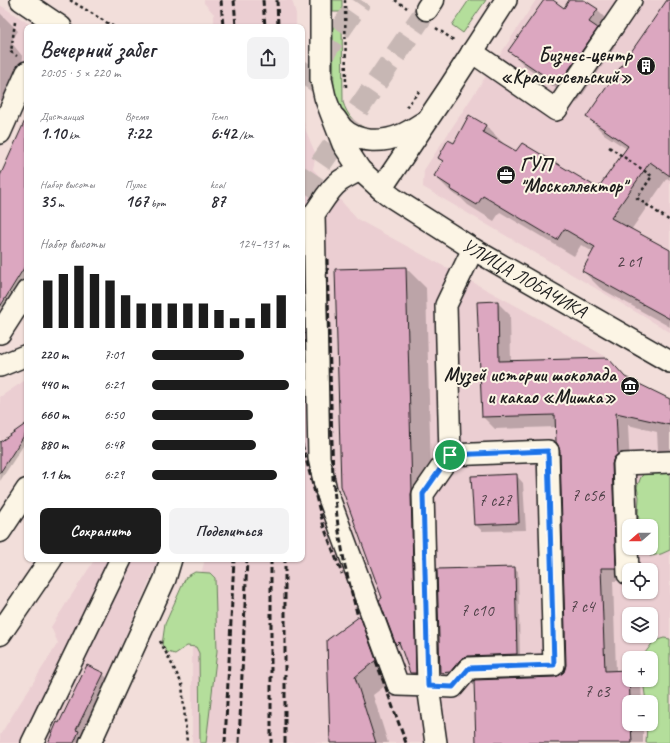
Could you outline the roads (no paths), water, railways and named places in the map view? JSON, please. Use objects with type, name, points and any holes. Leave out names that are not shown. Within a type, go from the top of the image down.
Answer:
[{"type":"main road","points":[[0,531],[24,495]]},
{"type":"main road","points":[[0,634],[49,562]]},
{"type":"street","name":"УЛИЦА ЛОБАЧИКА","points":[[321,0],[321,79],[325,97],[343,144],[360,170],[393,198],[473,249],[670,362]]},
{"type":"street","points":[[381,189],[428,121],[506,0]]},
{"type":"street","points":[[472,52],[556,110],[631,0]]},
{"type":"street","points":[[18,9],[54,24]]},
{"type":"street","points":[[0,133],[22,64]]},
{"type":"street","points":[[331,113],[343,129],[356,137],[366,140],[383,140],[400,135],[428,121]]},
{"type":"street","points":[[360,170],[341,180],[331,190],[314,214],[319,458],[326,490],[398,685],[453,687],[469,668],[554,665],[548,451],[450,455]]},
{"type":"street","points":[[436,743],[428,686],[423,494],[450,455],[446,305],[473,249]]},
{"type":"street","points":[[0,333],[24,296]]},
{"type":"street","points":[[0,366],[24,356]]},
{"type":"street","points":[[628,563],[624,464],[670,462]]},
{"type":"street","points":[[32,743],[121,562]]},
{"type":"street","points":[[90,743],[165,579],[170,562]]},
{"type":"tunnel","points":[[305,81],[361,0]]},
{"type":"tunnel","points":[[305,187],[427,9]]},
{"type":"railway","points":[[221,0],[223,24]]},
{"type":"railway","points":[[234,0],[236,24]]},
{"type":"railway","points":[[263,0],[265,24]]},
{"type":"railway","points":[[277,0],[278,24]]},
{"type":"railway","points":[[327,259],[333,479],[338,526],[345,566],[358,617]]},
{"type":"railway","points":[[305,455],[324,527],[342,574]]},
{"type":"railway","points":[[225,743],[234,562]]},
{"type":"railway","points":[[239,743],[247,562]]},
{"type":"railway","points":[[271,562],[271,743]]},
{"type":"railway","points":[[285,562],[285,743]]},
{"type":"railway","points":[[376,661],[406,743]]},
{"type":"place","name":"Бизнес-центр «Красносельский»","points":[[646,66]]},
{"type":"place","name":"ГУП \"Москоллектор\"","points":[[506,175]]},
{"type":"place","name":"Музей истории шоколада и какао «Мишка»","points":[[630,386]]}]
